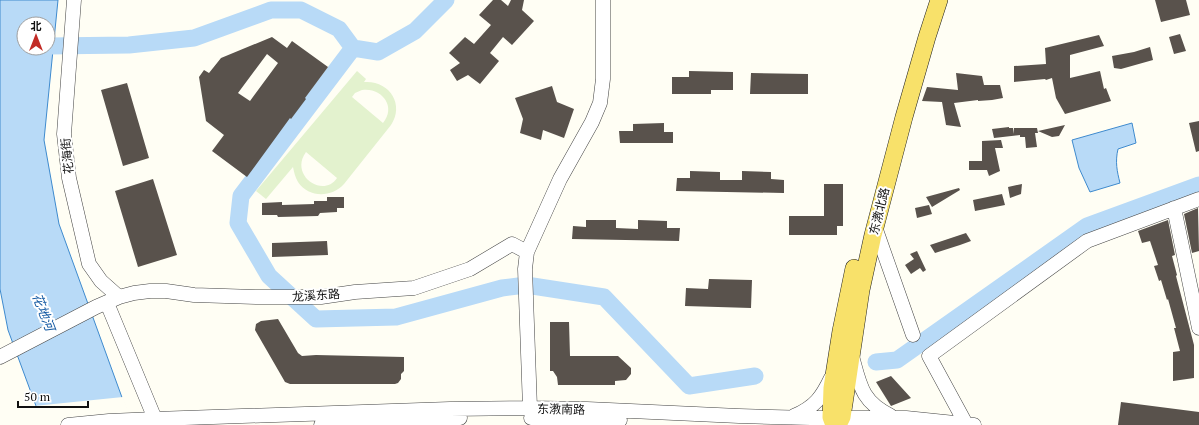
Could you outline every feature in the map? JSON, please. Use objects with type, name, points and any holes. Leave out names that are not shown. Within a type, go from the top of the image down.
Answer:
[{"type":"main road","name":"东漖北路","points":[[836,421],[832,388],[851,282],[864,224],[903,79],[916,33],[928,0]]},
{"type":"main road","name":"东漖北路","points":[[836,421],[852,355],[861,290],[875,227],[904,117],[939,0]]},
{"type":"street","name":"花海街","points":[[74,0],[64,134],[69,178],[89,264],[101,280],[107,302]]},
{"type":"street","points":[[530,408],[525,269],[527,252],[560,179],[592,122],[600,103],[603,79],[603,0]]},
{"type":"street","points":[[970,424],[929,356],[1087,241],[1199,199]]},
{"type":"street","points":[[1174,208],[1199,328]]},
{"type":"street","points":[[875,227],[912,335]]},
{"type":"street","name":"龙溪东路","points":[[0,357],[107,302],[134,293],[166,291],[194,295],[321,297],[355,292],[414,288],[470,269],[512,244],[527,252]]},
{"type":"street","points":[[107,302],[151,419]]},
{"type":"street","points":[[852,355],[861,388],[866,397],[879,410],[893,417]]},
{"type":"street","points":[[792,417],[807,410],[815,404],[824,393],[834,372]]},
{"type":"street","name":"东漖南路","points":[[68,425],[151,419],[450,409],[530,408],[792,417],[836,421],[893,417],[970,424]]},
{"type":"street","name":"东漖南路","points":[[321,425],[384,423],[454,418],[518,417],[730,425]]},
{"type":"green space","points":[[357,71],[366,79],[364,82],[373,82],[381,85],[392,95],[396,109],[395,117],[391,125],[339,189],[327,194],[308,191],[298,182],[293,167],[266,199],[256,191]],"holes":[[[362,90],[375,92],[385,99],[388,104],[388,110],[387,117],[383,123],[352,97],[355,93]],[[306,152],[337,178],[331,184],[324,186],[317,185],[310,182],[305,176],[302,169],[302,161]]]},
{"type":"water","name":"花地河","points":[[0,0],[58,0],[56,20],[56,16],[16,16],[16,56],[52,56],[44,140],[59,224],[132,425],[43,425],[8,330],[0,289]]},
{"type":"water","points":[[1132,123],[1136,143],[1118,149],[1117,166],[1120,183],[1090,192],[1079,168],[1072,140]]},
{"type":"pier","points":[[123,397],[134,425],[41,425],[34,406]]},
{"type":"building","points":[[493,0],[501,0],[508,6],[511,0],[524,0],[522,10],[534,21],[512,45],[503,37],[490,53],[499,61],[480,84],[468,75],[457,81],[450,70],[460,63],[449,53],[465,37],[474,44],[491,25],[479,15]]},
{"type":"building","points":[[1155,0],[1186,0],[1190,15],[1161,22]]},
{"type":"building","points":[[1180,34],[1186,51],[1174,54],[1169,37]]},
{"type":"building","points":[[1099,35],[1104,46],[1070,55],[1070,78],[1100,71],[1104,89],[1106,88],[1111,101],[1065,114],[1056,98],[1052,78],[1046,80],[1014,82],[1014,66],[1046,64],[1045,48]]},
{"type":"building","points":[[272,37],[287,48],[292,41],[328,67],[305,98],[306,99],[291,119],[290,118],[247,177],[212,151],[224,135],[206,121],[199,77],[204,70],[209,73],[221,58]],"holes":[[[267,54],[278,63],[250,101],[238,93]]]},
{"type":"building","points":[[1150,47],[1153,60],[1121,69],[1114,68],[1112,56]]},
{"type":"building","points":[[689,71],[733,72],[733,90],[711,90],[711,94],[672,94],[672,77],[689,77]]},
{"type":"building","points":[[751,73],[808,74],[808,94],[750,94]]},
{"type":"building","points":[[956,73],[982,76],[984,85],[1000,85],[1003,98],[954,103],[961,127],[946,125],[942,102],[922,101],[927,87],[958,90]]},
{"type":"building","points":[[127,83],[149,158],[123,166],[101,90]]},
{"type":"building","points":[[552,86],[557,102],[574,109],[564,138],[543,130],[541,140],[520,133],[523,119],[515,98]]},
{"type":"building","points":[[1199,121],[1199,151],[1196,152],[1189,123]]},
{"type":"building","points":[[664,123],[664,132],[673,132],[673,143],[620,143],[619,131],[633,131],[633,124]]},
{"type":"building","points":[[1065,125],[1059,136],[1052,137],[1038,131]]},
{"type":"building","points":[[1013,128],[1014,134],[1014,128],[1037,128],[1038,133],[1035,133],[1037,147],[1026,148],[1025,137],[1020,137],[1020,135],[994,138],[992,129]]},
{"type":"building","points":[[1001,140],[1003,148],[995,148],[1000,171],[989,176],[987,170],[969,170],[969,161],[982,161],[982,141]]},
{"type":"building","points":[[690,171],[720,172],[720,180],[742,180],[742,171],[771,172],[771,179],[784,180],[784,193],[676,191],[677,178],[690,178]]},
{"type":"building","points":[[153,179],[177,255],[138,267],[115,191]]},
{"type":"building","points":[[824,184],[843,184],[843,226],[837,226],[837,235],[789,235],[789,216],[824,216]]},
{"type":"building","points":[[1022,184],[1021,194],[1010,198],[1008,187]]},
{"type":"building","points":[[959,188],[960,190],[932,207],[926,197]]},
{"type":"building","points":[[1002,194],[1005,205],[975,211],[973,200]]},
{"type":"building","points":[[327,197],[344,197],[344,208],[337,208],[337,212],[320,213],[318,216],[278,217],[277,215],[262,215],[262,203],[282,202],[282,205],[314,204],[314,201],[327,201]]},
{"type":"building","points":[[929,205],[932,214],[917,218],[915,208]]},
{"type":"building","points":[[1198,208],[1199,251],[1192,253],[1184,214]]},
{"type":"building","points":[[586,220],[616,220],[616,228],[638,229],[638,220],[667,221],[667,228],[680,228],[679,241],[572,239],[573,226],[586,227]]},
{"type":"building","points":[[1168,220],[1175,255],[1172,256],[1176,276],[1194,345],[1194,378],[1173,381],[1173,352],[1180,351],[1174,328],[1176,328],[1168,299],[1167,300],[1161,280],[1159,281],[1154,266],[1158,265],[1150,241],[1142,243],[1138,231]]},
{"type":"building","points":[[966,233],[971,241],[960,245],[935,253],[930,245]]},
{"type":"building","points":[[327,241],[328,255],[272,257],[272,243]]},
{"type":"building","points":[[917,251],[926,270],[923,272],[920,268],[911,274],[905,265],[914,259],[910,254]]},
{"type":"building","points":[[709,279],[752,280],[751,308],[685,306],[686,288],[708,289]]},
{"type":"building","points":[[278,319],[298,353],[302,356],[404,357],[404,371],[401,374],[401,379],[395,384],[290,384],[285,382],[255,330],[256,324],[261,321]]},
{"type":"building","points":[[550,322],[569,322],[570,356],[618,356],[631,368],[631,374],[626,380],[615,381],[615,385],[558,385],[557,377],[553,371],[550,371]]},
{"type":"building","points":[[891,376],[911,398],[891,406],[876,382]]},
{"type":"building","points":[[1121,402],[1199,412],[1199,425],[1118,425]]},
{"type":"waterway","points":[[56,46],[129,45],[194,38],[271,10],[301,10],[339,29],[353,48],[378,52],[415,31],[446,0]]},
{"type":"waterway","points":[[353,48],[241,196],[238,223],[269,276],[316,319],[396,317],[502,288],[526,285],[604,297],[689,386],[755,376]]},
{"type":"waterway","points":[[876,362],[897,360],[1087,226],[1199,185]]}]
